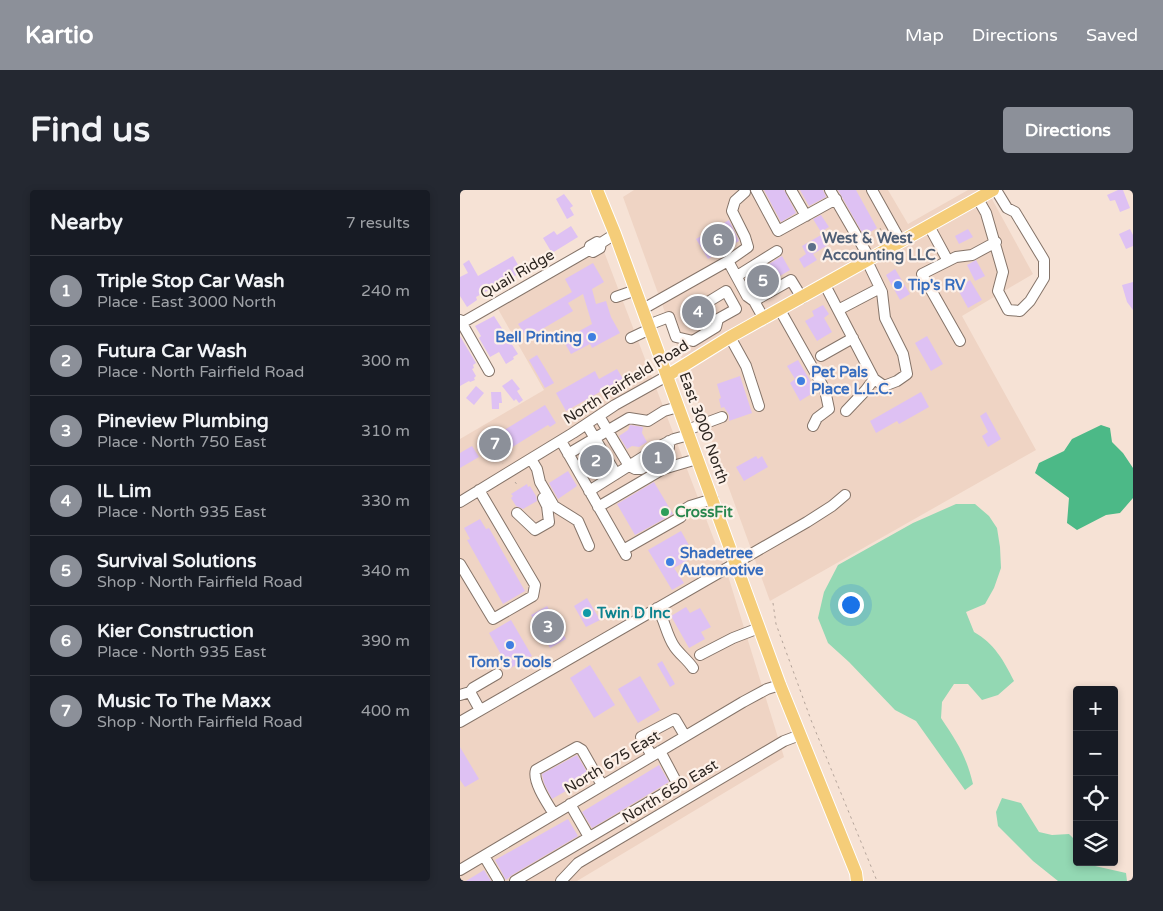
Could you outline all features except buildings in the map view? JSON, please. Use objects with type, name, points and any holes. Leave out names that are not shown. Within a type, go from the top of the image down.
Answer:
[{"type":"main road","name":"East 3000 North","points":[[597,190],[636,290],[780,685],[858,878]]},
{"type":"main road","name":"North Fairfield Road","points":[[667,376],[725,340],[994,190]]},
{"type":"street","points":[[791,190],[806,216]]},
{"type":"street","points":[[872,190],[901,242]]},
{"type":"street","points":[[978,199],[986,213],[996,242],[1003,272],[998,291],[1008,310],[1020,311],[1030,301],[1044,278],[1044,260],[1015,212],[1007,208],[994,190]]},
{"type":"street","points":[[643,310],[748,247],[732,211],[735,200],[750,191],[778,231],[806,216],[833,194],[869,260],[880,288],[885,318],[903,354],[907,374],[897,381],[884,386],[874,379],[824,286]]},
{"type":"street","points":[[929,226],[948,260]]},
{"type":"street","name":"Quail Ridge","points":[[461,322],[589,250],[590,246],[597,242],[601,243],[615,234]]},
{"type":"street","points":[[960,341],[922,274],[948,260],[972,255],[996,242]]},
{"type":"street","points":[[737,276],[777,251]]},
{"type":"street","points":[[728,260],[747,296],[754,301],[764,319]]},
{"type":"street","points":[[754,301],[791,280],[802,298]]},
{"type":"street","points":[[838,310],[880,288]]},
{"type":"street","points":[[616,297],[636,290]]},
{"type":"street","points":[[631,338],[669,317],[676,337],[693,341],[716,327],[718,319],[736,309],[726,291],[708,302]]},
{"type":"street","points":[[780,310],[825,390],[829,408],[817,418],[813,426]]},
{"type":"street","points":[[461,322],[489,371]]},
{"type":"street","points":[[712,329],[725,340],[746,366],[759,406]]},
{"type":"street","points":[[821,356],[853,338]]},
{"type":"street","points":[[693,341],[700,355]]},
{"type":"street","name":"North Fairfield Road","points":[[460,502],[561,441],[615,405],[667,376]]},
{"type":"street","points":[[846,411],[874,379]]},
{"type":"street","points":[[615,405],[623,421]]},
{"type":"street","points":[[568,454],[629,418],[648,421],[664,411],[678,407]]},
{"type":"street","points":[[599,416],[629,466]]},
{"type":"street","points":[[589,491],[669,441],[722,417]]},
{"type":"street","points":[[586,425],[616,474]]},
{"type":"street","points":[[561,441],[625,552],[681,517],[682,511],[712,499]]},
{"type":"street","points":[[516,513],[535,530],[549,522],[547,506],[542,498],[537,469],[531,459]]},
{"type":"street","points":[[598,507],[663,469],[697,459]]},
{"type":"street","points":[[540,482],[554,506],[578,521],[589,546]]},
{"type":"street","points":[[460,564],[493,619],[533,596],[535,585],[480,490]]},
{"type":"street","points":[[460,722],[808,522],[845,496]]},
{"type":"street","points":[[657,608],[675,647],[693,668]]},
{"type":"street","points":[[700,655],[733,638],[760,628]]},
{"type":"street","points":[[480,710],[465,693],[497,674]]},
{"type":"street","name":"North 675 East","points":[[460,870],[743,702],[767,689],[780,685]]},
{"type":"street","points":[[515,881],[530,877],[589,837],[678,785],[656,753],[641,737],[675,719],[685,736]]},
{"type":"street","name":"North 650 East","points":[[560,881],[578,863],[784,741],[800,735]]},
{"type":"street","points":[[554,814],[535,778],[536,770],[577,747],[582,750],[602,785]]},
{"type":"street","points":[[570,804],[589,837]]},
{"type":"street","points":[[484,856],[499,881]]},
{"type":"path","points":[[880,228],[885,238]]},
{"type":"path","points":[[500,458],[503,464]]},
{"type":"path","points":[[515,482],[519,488]]},
{"type":"path","points":[[773,603],[776,624],[811,720],[877,881]]},
{"type":"shaded area","points":[[634,190],[888,190],[908,224],[968,190],[987,190],[1033,274],[962,316],[1036,450],[770,601],[623,197]]},
{"type":"shaded area","points":[[603,249],[729,579],[784,757],[577,881],[460,881],[460,439],[544,390],[498,309]]},
{"type":"green space","points":[[1101,425],[1110,428],[1112,442],[1123,453],[1133,468],[1133,498],[1120,513],[1106,515],[1077,530],[1067,523],[1069,498],[1035,473],[1039,463],[1064,451],[1072,439]]},
{"type":"green space","points":[[956,504],[975,504],[989,516],[997,528],[1001,568],[994,588],[985,604],[966,612],[974,632],[993,647],[1014,681],[998,695],[982,700],[968,684],[954,684],[942,702],[941,718],[960,749],[973,784],[965,790],[916,721],[895,710],[828,643],[818,618],[824,592],[838,565],[913,523]]},
{"type":"green space","points":[[1002,798],[1021,803],[1039,832],[1052,835],[1069,834],[1073,838],[1073,866],[1095,866],[1126,873],[1127,881],[1058,881],[1033,861],[998,826],[996,812]]},
{"type":"place","name":"Kier Construction","points":[[718,240]]},
{"type":"place","name":"West & West Accounting LLC","points":[[812,247]]},
{"type":"place","name":"Survival Solutions","points":[[763,281]]},
{"type":"place","name":"Tip's RV","points":[[898,285]]},
{"type":"place","name":"IL Lim","points":[[698,312]]},
{"type":"place","name":"Bell Printing","points":[[592,337]]},
{"type":"place","name":"Pet Pals Place L.L.C.","points":[[801,381]]},
{"type":"place","name":"Music To The Maxx","points":[[495,444]]},
{"type":"place","name":"Triple Stop Car Wash","points":[[658,458]]},
{"type":"place","name":"Futura Car Wash","points":[[596,461]]},
{"type":"place","name":"CrossFit","points":[[665,512]]},
{"type":"place","name":"Shadetree Automotive","points":[[670,562]]},
{"type":"place","name":"Twin D Inc","points":[[587,613]]},
{"type":"place","name":"Pineview Plumbing","points":[[548,627]]},
{"type":"place","name":"Tom's Tools","points":[[510,645]]}]
